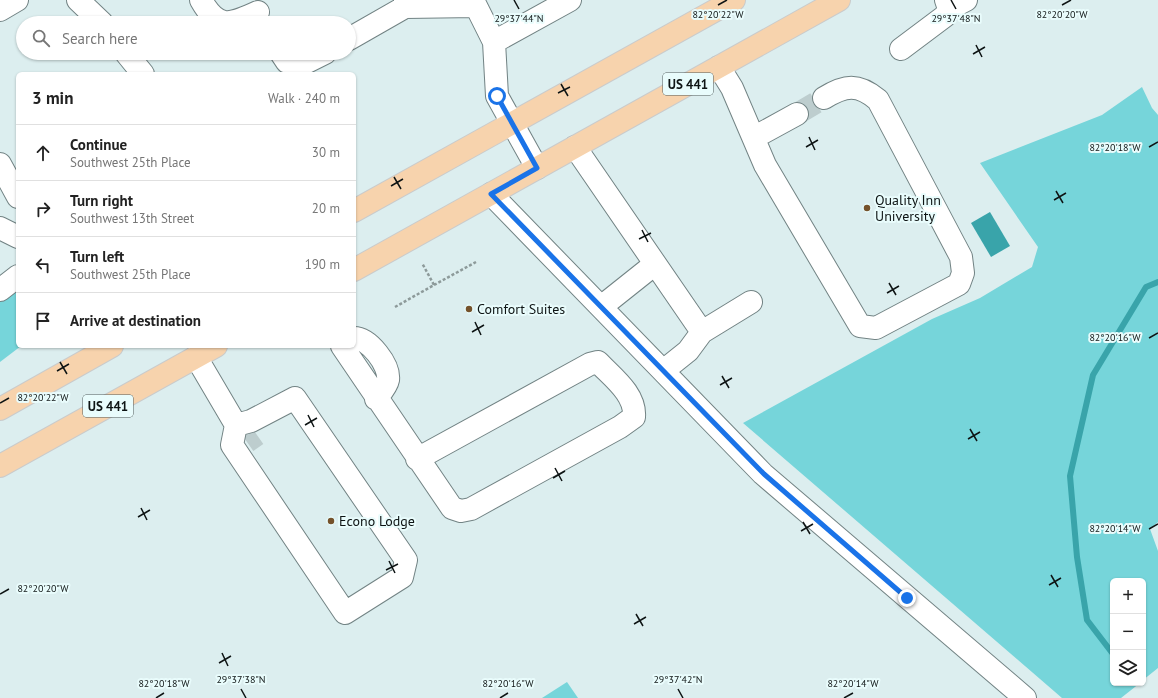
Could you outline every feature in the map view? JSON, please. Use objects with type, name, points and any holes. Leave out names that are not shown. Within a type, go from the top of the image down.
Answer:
[{"type":"main road","points":[[356,210],[734,0]]},
{"type":"main road","name":"US 441","points":[[356,269],[839,0]]},
{"type":"main road","points":[[0,408],[108,348]]},
{"type":"main road","name":"US 441","points":[[0,466],[212,348]]},
{"type":"street","points":[[0,10],[17,0]]},
{"type":"street","points":[[78,0],[95,16]]},
{"type":"street","points":[[201,0],[208,13],[211,16]]},
{"type":"street","points":[[494,42],[570,0]]},
{"type":"street","points":[[356,34],[405,3],[474,3],[494,42],[497,96],[537,168]]},
{"type":"street","points":[[901,49],[936,25],[945,16],[954,3]]},
{"type":"street","points":[[132,60],[141,72]]},
{"type":"street","points":[[286,60],[288,62],[301,65],[311,60]]},
{"type":"street","points":[[719,67],[732,88],[755,137],[766,165],[860,326],[876,328],[959,284],[962,274],[961,257],[878,100],[868,92],[854,87],[837,90],[824,98]]},
{"type":"street","points":[[755,137],[797,114]]},
{"type":"street","points":[[575,147],[702,332]]},
{"type":"street","points":[[0,164],[16,193]]},
{"type":"street","points":[[491,194],[764,474],[1025,698]]},
{"type":"street","points":[[0,228],[16,236]]},
{"type":"street","points":[[601,307],[655,264]]},
{"type":"street","points":[[0,290],[16,278]]},
{"type":"street","points":[[663,371],[688,351],[702,332],[751,302]]},
{"type":"street","points":[[356,338],[364,340],[372,348],[386,371],[388,380],[376,399]]},
{"type":"street","points":[[343,348],[376,399],[452,508],[461,511],[471,509],[620,427],[634,417],[635,407],[629,396],[598,362],[418,459]]},
{"type":"street","points":[[196,357],[247,433],[345,613],[402,578],[406,560],[295,398],[247,433]]},
{"type":"path","points":[[395,307],[476,262]]},
{"type":"path","points":[[422,263],[434,285]]},
{"type":"shaded area","points":[[1142,87],[1152,108],[1158,115],[1158,522],[1150,529],[1158,551],[1158,668],[1146,678],[1146,578],[1110,578],[1110,686],[1136,686],[1121,698],[1062,698],[743,423],[932,319],[980,298],[1032,267],[1038,247],[980,163],[1102,115]]},
{"type":"shaded area","points":[[990,212],[1010,246],[991,257],[971,223]]},
{"type":"shaded area","points":[[16,287],[16,348],[18,348],[0,362],[0,298]]},
{"type":"shaded area","points":[[567,682],[578,698],[542,698]]},
{"type":"waterway","points":[[1110,650],[1087,620],[1077,557],[1070,476],[1093,375],[1146,287],[1158,282]]},
{"type":"tunnel","points":[[797,114],[824,98]]},
{"type":"tunnel","points":[[247,442],[257,435]]},
{"type":"place","name":"Quality Inn University","points":[[867,208]]},
{"type":"place","name":"Comfort Suites","points":[[469,309]]},
{"type":"place","name":"Econo Lodge","points":[[331,521]]},
{"type":"route","points":[[497,96],[537,168],[491,194],[764,474],[907,598]]}]
